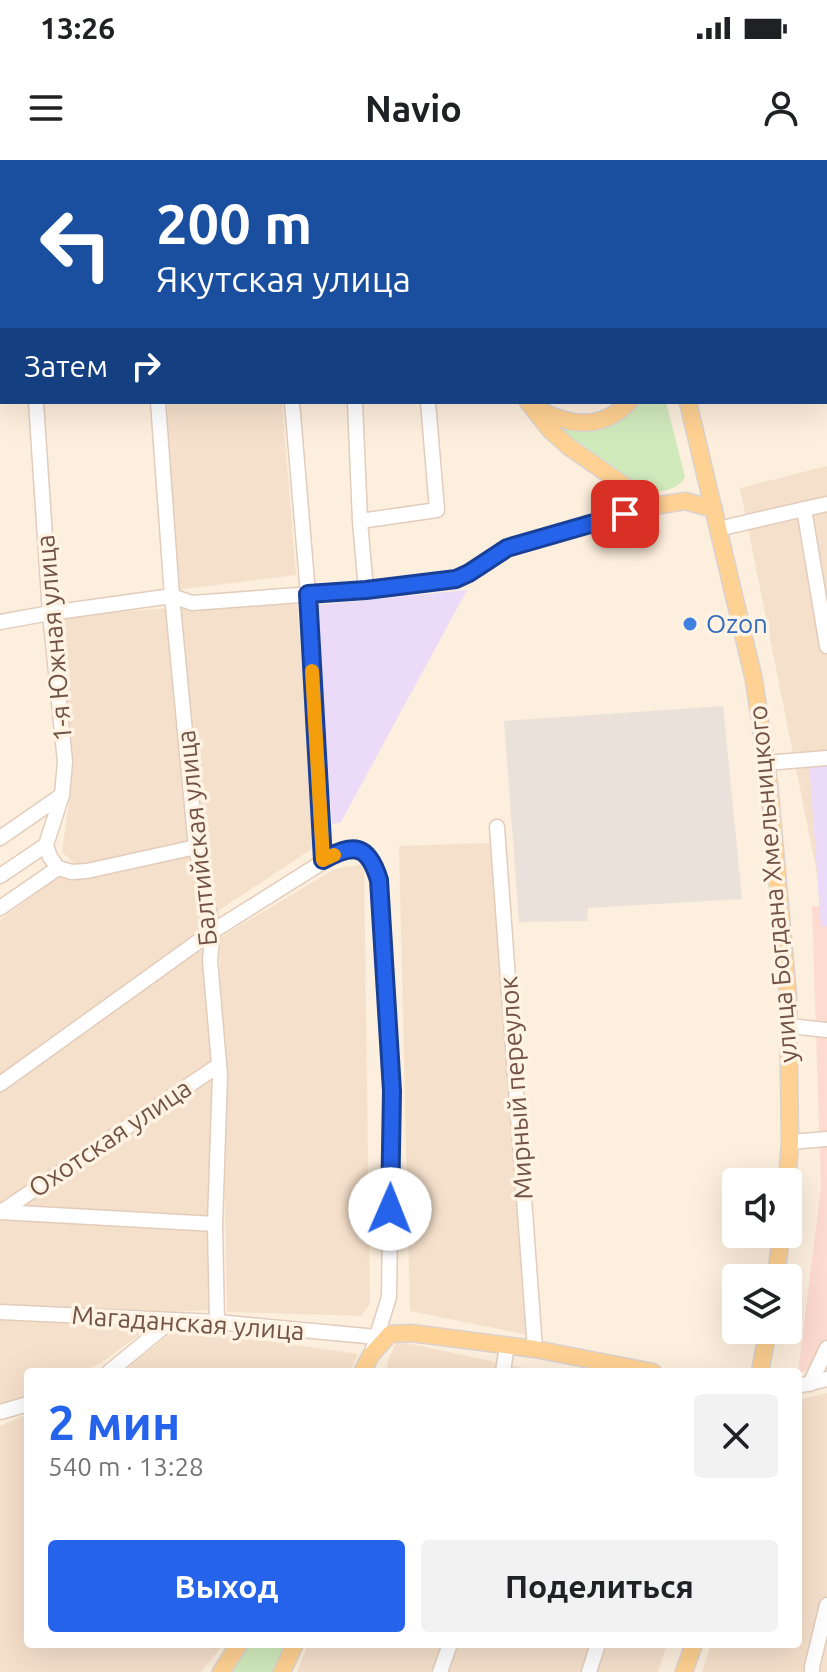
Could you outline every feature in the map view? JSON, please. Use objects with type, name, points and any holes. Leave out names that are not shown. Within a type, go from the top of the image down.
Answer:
[{"type":"main road","points":[[530,404],[550,430],[569,447],[654,506],[685,501],[714,509]]},
{"type":"main road","points":[[531,404],[550,416],[580,423],[611,417],[627,404]]},
{"type":"main road","name":"улица Богдана Хмельницкого","points":[[688,404],[754,680],[766,763],[788,996],[788,1168]]},
{"type":"main road","points":[[370,1364],[390,1334],[411,1333],[535,1349],[632,1368]]},
{"type":"main road","points":[[761,1368],[765,1344]]},
{"type":"main road","points":[[221,1672],[236,1648]]},
{"type":"main road","points":[[282,1672],[293,1648]]},
{"type":"main road","points":[[684,1672],[693,1648]]},
{"type":"street","name":"1-я Южная улица","points":[[36,404],[50,613],[65,762],[62,795],[46,845]]},
{"type":"street","name":"Балтийская улица","points":[[158,404],[172,596],[196,847],[213,931],[210,960],[219,1065],[215,1224],[217,1322]]},
{"type":"street","points":[[292,404],[308,594],[323,860]]},
{"type":"street","points":[[355,404],[366,590]]},
{"type":"street","points":[[360,521],[437,510],[428,404]]},
{"type":"street","points":[[718,529],[827,504]]},
{"type":"street","points":[[0,622],[172,596],[192,603],[366,590],[456,579],[507,548],[654,506]]},
{"type":"street","points":[[804,509],[827,646]]},
{"type":"street","points":[[766,763],[827,758]]},
{"type":"street","points":[[0,838],[62,795]]},
{"type":"street","name":"Мирный переулок","points":[[497,827],[535,1349]]},
{"type":"street","points":[[0,876],[46,845],[58,868],[72,872],[196,847]]},
{"type":"street","points":[[0,1084],[213,931],[323,860],[349,849],[361,851],[369,858],[379,880],[392,1091],[389,1297],[370,1364]]},
{"type":"street","points":[[0,908],[58,868]]},
{"type":"street","points":[[789,1026],[827,1030]]},
{"type":"street","name":"Охотская улица","points":[[1,1212],[219,1065]]},
{"type":"street","points":[[790,1142],[827,1139]]},
{"type":"street","points":[[1,1212],[215,1224]]},
{"type":"street","name":"Магаданская улица","points":[[0,1312],[217,1322],[377,1337]]},
{"type":"street","points":[[114,1368],[172,1320]]},
{"type":"street","points":[[504,1368],[507,1345]]},
{"type":"street","points":[[804,1385],[827,1348]]},
{"type":"street","points":[[804,1385],[827,1379]]},
{"type":"street","points":[[0,1412],[24,1405]]},
{"type":"street","points":[[812,1672],[827,1605]]},
{"type":"street","points":[[440,1672],[449,1648]]},
{"type":"street","points":[[589,1672],[597,1648]]},
{"type":"shaded area","points":[[167,404],[282,404],[296,575],[177,590]]},
{"type":"shaded area","points":[[827,466],[827,906],[819,906],[820,889],[740,488]]},
{"type":"shaded area","points":[[467,590],[341,822],[332,824],[317,605]]},
{"type":"shaded area","points":[[297,604],[316,846],[215,913],[200,945],[216,989],[212,1310],[170,1312],[90,1368],[24,1368],[24,1397],[0,1406],[0,920],[75,864],[62,852],[72,780],[57,616],[186,607]]},
{"type":"shaded area","points":[[723,706],[742,899],[588,908],[587,921],[519,922],[504,721]]},
{"type":"shaded area","points":[[827,761],[827,926],[821,927],[809,762]]},
{"type":"shaded area","points":[[491,843],[528,1335],[410,1311],[399,846]]},
{"type":"shaded area","points":[[364,864],[370,1304],[361,1316],[227,1312],[219,938],[335,869]]},
{"type":"shaded area","points":[[812,906],[827,906],[827,1362],[802,1372],[802,1368],[799,1368],[821,1187]]},
{"type":"shaded area","points":[[177,1328],[358,1354],[352,1368],[128,1368]]},
{"type":"shaded area","points":[[397,1341],[524,1368],[387,1368]]},
{"type":"shaded area","points":[[827,1393],[827,1672],[702,1672],[710,1648],[802,1648],[802,1399]]},
{"type":"shaded area","points":[[24,1416],[24,1648],[221,1648],[201,1672],[0,1672],[0,1426]]},
{"type":"shaded area","points":[[306,1648],[666,1648],[658,1672],[297,1672]]},
{"type":"green space","points":[[638,404],[667,404],[685,477],[682,482],[668,490],[645,490],[561,431],[563,427],[586,430],[606,427]]},
{"type":"green space","points":[[244,1648],[285,1648],[273,1672],[230,1672]]},
{"type":"slow traffic","points":[[312,671],[323,860],[334,855]]},
{"type":"place","name":"Ozon","points":[[690,624]]},
{"type":"route","points":[[390,1209],[392,1091],[379,880],[369,858],[361,851],[349,849],[323,860],[308,594],[456,579],[507,548],[625,514]]}]
